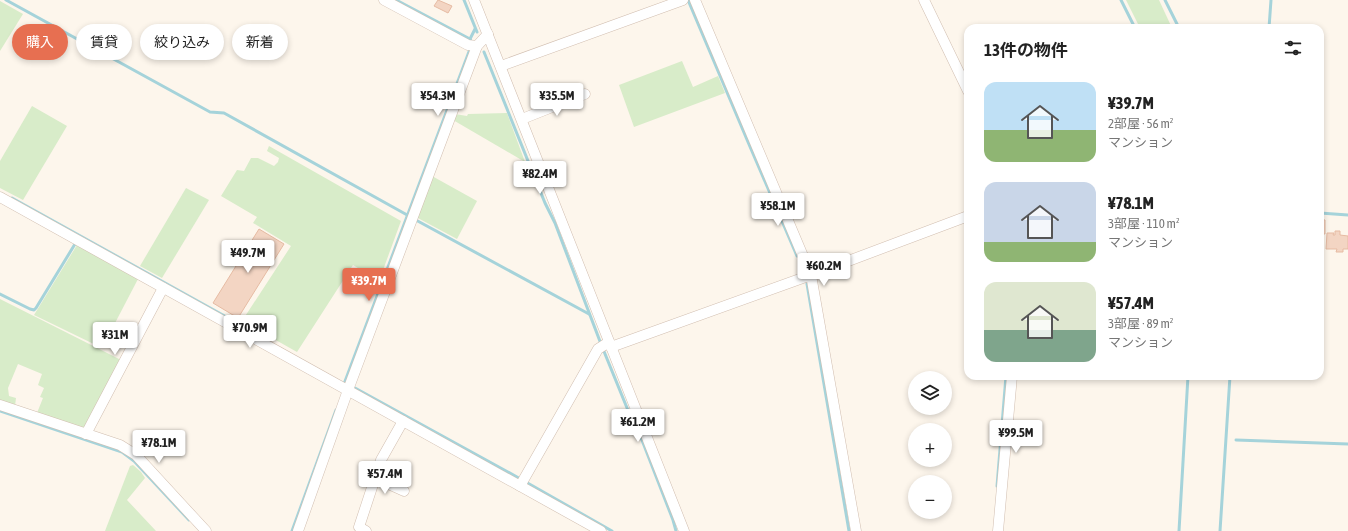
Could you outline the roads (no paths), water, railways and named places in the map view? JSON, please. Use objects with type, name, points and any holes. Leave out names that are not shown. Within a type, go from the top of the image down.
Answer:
[{"type":"street","points":[[384,0],[473,46]]},
{"type":"street","points":[[474,0],[684,531]]},
{"type":"street","points":[[501,66],[683,0]]},
{"type":"street","points":[[695,0],[811,275],[856,531]]},
{"type":"street","points":[[924,0],[964,83]]},
{"type":"street","points":[[298,531],[473,46],[488,34]]},
{"type":"street","points":[[522,119],[585,94]]},
{"type":"street","points":[[0,197],[601,531]]},
{"type":"street","points":[[520,486],[598,349],[811,275],[964,218]]},
{"type":"street","points":[[86,434],[163,288]]},
{"type":"street","points":[[998,531],[1012,380]]},
{"type":"street","points":[[0,405],[120,445],[136,455],[206,531]]},
{"type":"street","points":[[366,531],[359,528],[381,460],[403,421]]},
{"type":"street","points":[[375,478],[404,491]]},
{"type":"waterway","points":[[6,0],[210,112],[224,113],[409,216]]},
{"type":"waterway","points":[[396,0],[470,39],[475,29]]},
{"type":"waterway","points":[[464,0],[477,32]]},
{"type":"waterway","points":[[688,0],[797,256]]},
{"type":"waterway","points":[[1121,0],[1133,24]]},
{"type":"waterway","points":[[1165,0],[1177,24]]},
{"type":"waterway","points":[[1269,24],[1271,0]]},
{"type":"waterway","points":[[343,384],[470,49],[470,39]]},
{"type":"waterway","points":[[484,52],[545,203],[555,223],[601,344]]},
{"type":"waterway","points":[[12,198],[266,339]]},
{"type":"waterway","points":[[1324,213],[1348,215]]},
{"type":"waterway","points":[[414,219],[589,314]]},
{"type":"waterway","points":[[0,294],[34,310],[75,244]]},
{"type":"waterway","points":[[807,284],[849,531]]},
{"type":"waterway","points":[[603,349],[636,430],[640,435],[676,531]]},
{"type":"waterway","points":[[997,486],[1006,380]]},
{"type":"waterway","points":[[1179,531],[1188,380]]},
{"type":"waterway","points":[[1220,531],[1230,380]]},
{"type":"waterway","points":[[355,388],[612,531]]},
{"type":"waterway","points":[[292,531],[336,410]]},
{"type":"waterway","points":[[0,411],[122,452],[134,461],[189,520]]},
{"type":"waterway","points":[[1236,440],[1348,444]]}]
